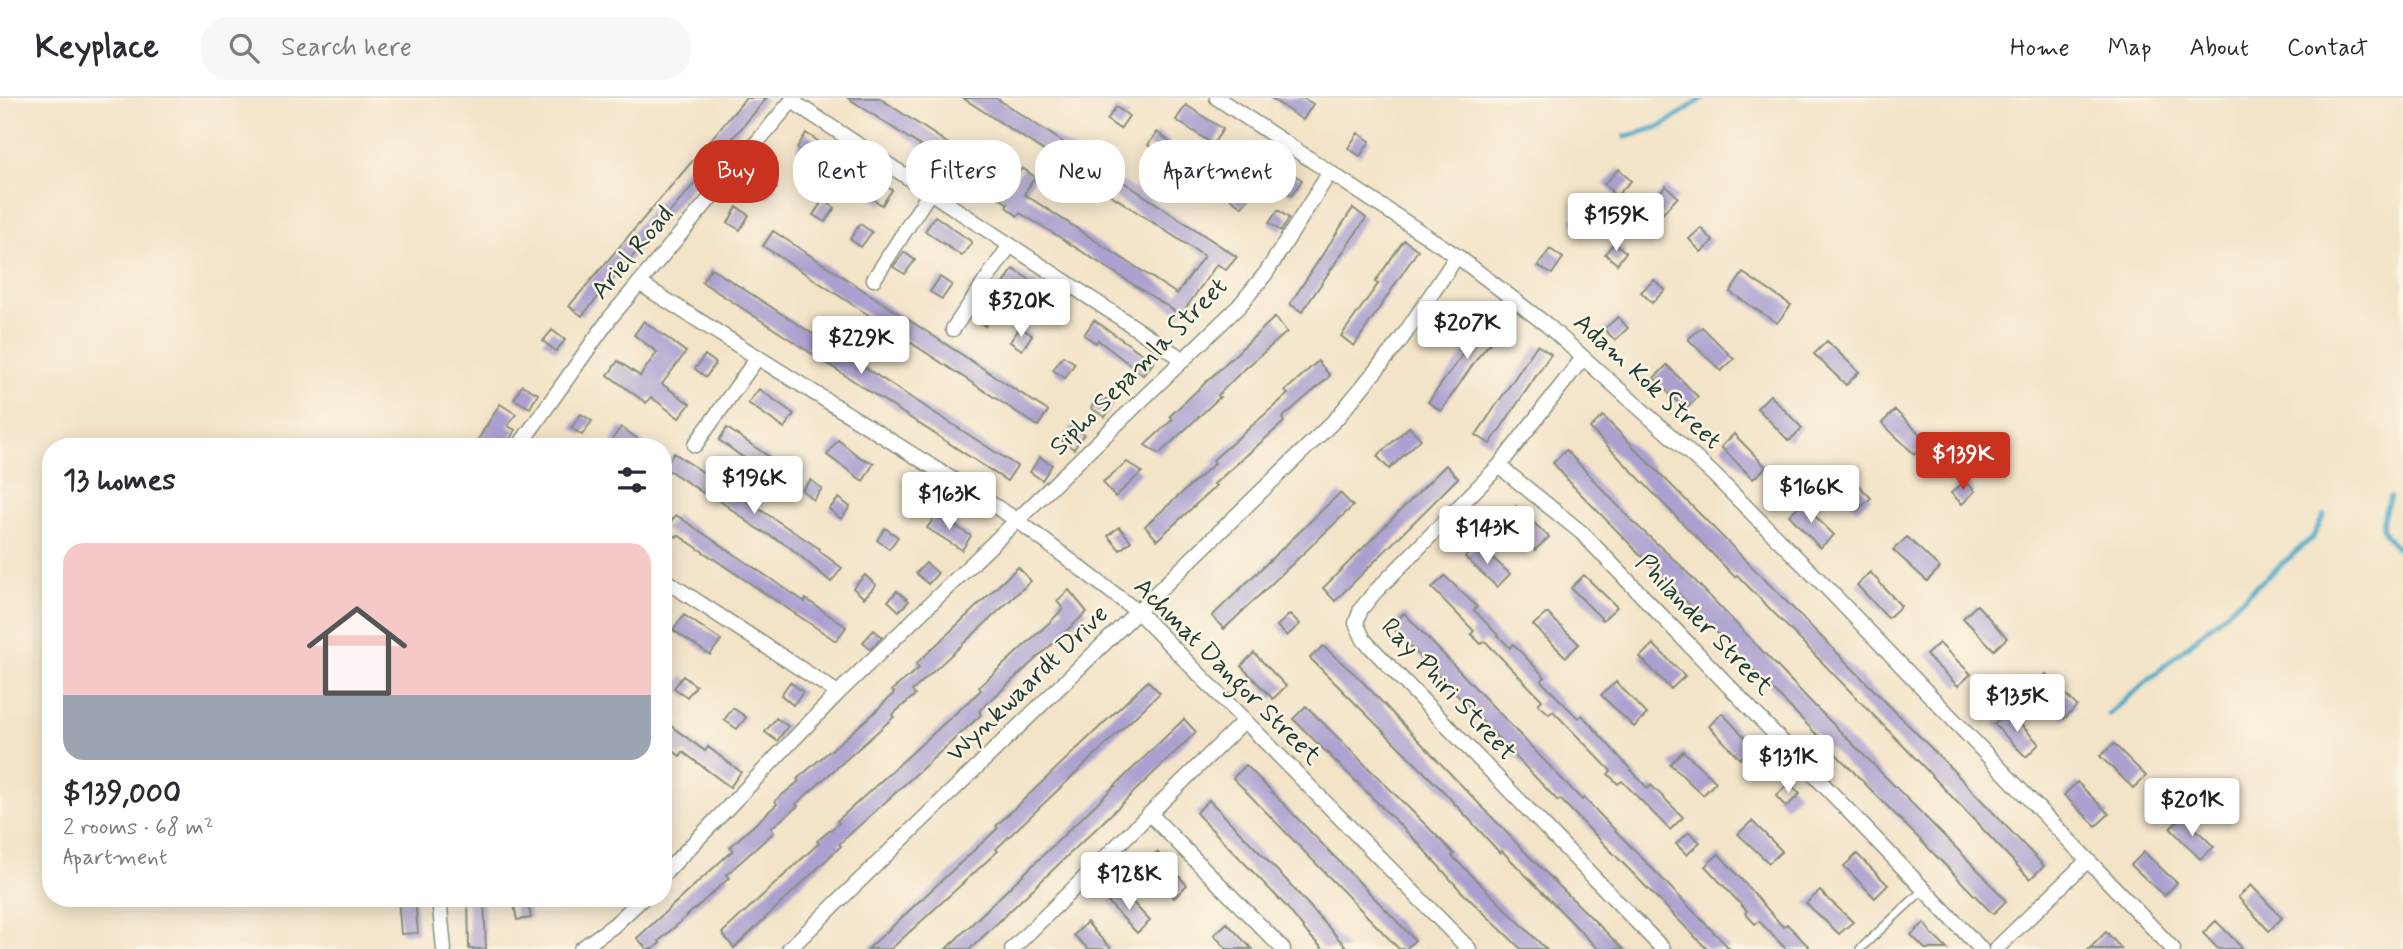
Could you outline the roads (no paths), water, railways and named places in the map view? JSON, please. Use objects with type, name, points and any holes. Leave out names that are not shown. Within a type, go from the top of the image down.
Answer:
[{"type":"street","points":[[1217,98],[1457,256]]},
{"type":"street","points":[[793,99],[906,176]]},
{"type":"street","name":"Ariel Road","points":[[524,438],[580,357],[639,282],[793,99]]},
{"type":"street","name":"Sipho Sepamla Street","points":[[672,855],[1239,306],[1266,273],[1330,172]]},
{"type":"street","points":[[874,279],[923,203]]},
{"type":"street","points":[[947,203],[1184,359]]},
{"type":"street","points":[[953,329],[1010,244]]},
{"type":"street","name":"Adam Kok Street","points":[[1457,256],[1509,293],[1712,473],[1828,589],[2173,949]]},
{"type":"street","name":"Wynkwaardt Drive","points":[[789,949],[1295,460],[1369,382],[1457,256]]},
{"type":"street","name":"Achmat Dangor Street","points":[[639,282],[1017,520],[1138,612],[1469,949]]},
{"type":"street","points":[[695,445],[758,358]]},
{"type":"street","name":"Ray Phiri Street","points":[[1582,359],[1499,466],[1374,593],[1361,609],[1356,623],[1358,631],[1662,949]]},
{"type":"street","name":"Philander Street","points":[[1499,466],[1582,533],[1981,949]]},
{"type":"street","points":[[672,585],[838,693]]},
{"type":"street","points":[[1012,949],[1244,721]]},
{"type":"street","points":[[1151,815],[1283,949]]},
{"type":"street","points":[[1996,949],[2087,861]]},
{"type":"street","points":[[440,907],[444,949]]},
{"type":"street","points":[[581,949],[633,907]]},
{"type":"lane","points":[[1860,949],[1924,889]]},
{"type":"waterway","points":[[1625,137],[1662,126],[1703,98]]},
{"type":"waterway","points":[[2390,497],[2383,528],[2389,540],[2403,553]]},
{"type":"waterway","points":[[2109,714],[2313,537],[2324,515]]}]
